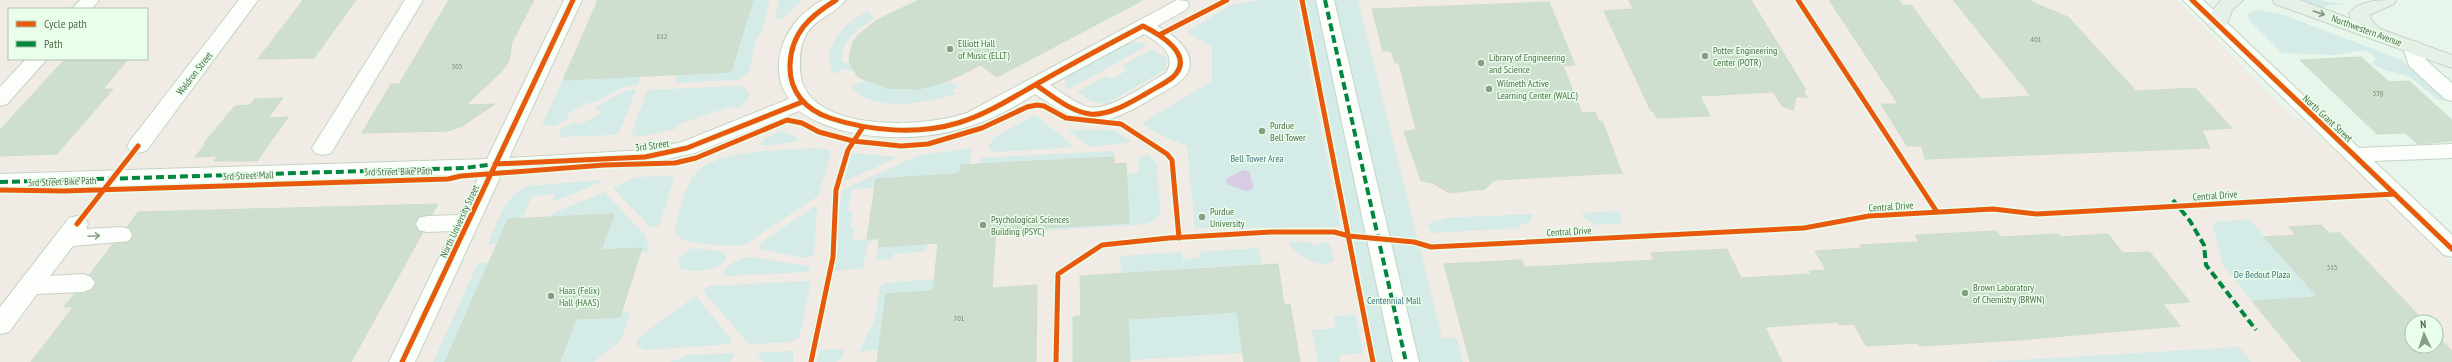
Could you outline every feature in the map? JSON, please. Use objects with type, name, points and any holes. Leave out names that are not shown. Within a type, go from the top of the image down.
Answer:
[{"type":"main road","points":[[2218,25],[2219,17],[2224,8],[2234,0]]},
{"type":"main road","name":"Northwestern Avenue","points":[[2282,0],[2372,31],[2452,62]]},
{"type":"main road","points":[[2372,31],[2363,24],[2359,14],[2387,0]]},
{"type":"street","points":[[83,8],[90,0]]},
{"type":"street","name":"Waldron Street","points":[[138,146],[249,0]]},
{"type":"street","points":[[322,148],[414,0]]},
{"type":"street","name":"North University Street","points":[[402,362],[573,0]]},
{"type":"street","points":[[836,0],[803,22],[794,38],[790,56],[790,73],[793,88],[802,102],[832,118],[863,127],[922,129],[947,125],[975,116],[1036,85],[1180,5]]},
{"type":"street","points":[[1325,0],[1406,362]]},
{"type":"street","name":"North Grant Street","points":[[2192,0],[2452,249]]},
{"type":"street","points":[[1036,85],[1082,113],[1096,115],[1110,112],[1173,77],[1179,70],[1180,57],[1176,49],[1161,34],[1144,26]]},
{"type":"street","points":[[2413,47],[2416,62],[2452,94]]},
{"type":"street","points":[[0,99],[35,60]]},
{"type":"street","name":"3rd Street","points":[[495,164],[645,157],[669,153],[802,102]]},
{"type":"street","points":[[2355,155],[2452,151]]},
{"type":"street","name":"3rd Street Mall","points":[[0,182],[460,168],[495,164]]},
{"type":"street","points":[[427,224],[468,223]]},
{"type":"street","points":[[0,326],[72,231],[121,235]]},
{"type":"street","points":[[30,286],[83,283]]},
{"type":"shaded area","name":"Purdue University","points":[[0,0],[2177,0],[2278,102],[2357,170],[2452,264],[2452,362],[0,362]]},
{"type":"shaded area","points":[[1243,170],[1250,172],[1251,180],[1254,185],[1251,190],[1245,191],[1227,184],[1226,179]]},
{"type":"green space","points":[[753,0],[770,0],[762,30],[756,39],[749,72],[737,80],[675,83],[677,74],[731,72]]},
{"type":"green space","points":[[779,0],[802,0],[781,20],[775,18]]},
{"type":"green space","name":"Bell Tower Area","points":[[1259,0],[1296,0],[1340,227],[1195,228],[1187,146],[1158,134],[1142,123],[1212,81],[1212,47],[1187,32],[1230,5]]},
{"type":"green space","name":"Centennial Mall","points":[[1297,0],[1358,0],[1442,338],[1457,338],[1463,362],[1369,362]]},
{"type":"green space","points":[[2300,0],[2320,0],[2344,5],[2328,5],[2323,8]]},
{"type":"green space","points":[[2258,10],[2278,13],[2402,60],[2450,100],[2438,100],[2409,77],[2377,66],[2373,63],[2376,59],[2372,54],[2364,50],[2336,55],[2282,53],[2247,18],[2247,14]]},
{"type":"green space","points":[[867,11],[875,18],[851,36],[842,55],[843,63],[849,62],[853,71],[845,69],[833,74],[830,64],[830,55],[836,37],[858,16]]},
{"type":"green space","points":[[1126,42],[1142,42],[1147,46],[1069,89],[1064,85],[1066,75]]},
{"type":"green space","points":[[1152,49],[1167,59],[1165,70],[1106,104],[1092,102],[1077,92],[1106,76],[1112,79],[1128,70],[1122,66]]},
{"type":"green space","points":[[641,76],[638,85],[626,86],[591,104],[589,102],[566,114],[570,118],[555,126],[542,125],[563,80]]},
{"type":"green space","points":[[865,80],[884,87],[904,89],[917,89],[944,83],[959,86],[952,90],[956,94],[916,103],[901,104],[873,101],[861,95],[851,87]]},
{"type":"green space","points":[[741,86],[749,92],[749,97],[742,106],[735,109],[732,106],[676,125],[677,129],[642,136],[631,135],[647,90]]},
{"type":"green space","points":[[627,90],[636,90],[619,133],[612,135],[559,137],[561,131],[559,130],[574,122],[579,125],[602,113],[595,107]]},
{"type":"green space","points":[[1035,115],[1075,147],[995,152],[988,148],[993,138]]},
{"type":"green space","points":[[1068,130],[1115,131],[1132,142],[1090,147]]},
{"type":"green space","points":[[781,131],[796,137],[798,141],[765,146],[761,144],[764,139]]},
{"type":"green space","points":[[814,148],[829,150],[831,154],[818,196],[746,244],[733,246],[688,241],[678,236],[674,230],[689,183],[702,168],[715,161],[731,156],[766,151]]},
{"type":"green space","points":[[971,148],[970,165],[957,174],[877,179],[875,188],[852,189],[848,211],[853,211],[850,228],[855,228],[853,240],[873,239],[867,246],[863,268],[835,271],[838,251],[842,190],[917,156]]},
{"type":"green space","points":[[1114,151],[1114,157],[981,164],[981,158]]},
{"type":"green space","points":[[852,153],[898,157],[843,182]]},
{"type":"green space","points":[[1148,154],[1157,164],[1160,212],[1151,222],[1137,225],[997,233],[997,231],[1126,174],[1139,173],[1138,158]]},
{"type":"green space","points":[[672,176],[674,179],[659,225],[653,228],[649,226],[613,188],[636,177]]},
{"type":"green space","points":[[602,180],[601,182],[553,202],[556,194],[532,196],[522,218],[498,244],[488,244],[503,210],[513,196],[520,190],[529,186]]},
{"type":"green space","points":[[604,192],[646,236],[649,252],[641,252],[642,248],[603,250],[598,258],[613,214],[545,217]]},
{"type":"green space","points":[[815,206],[817,209],[814,255],[804,258],[759,249],[760,243]]},
{"type":"green space","points":[[1619,211],[1623,223],[1596,225],[1584,218],[1582,213]]},
{"type":"green space","points":[[1533,214],[1530,222],[1518,226],[1519,228],[1432,233],[1427,224],[1431,224],[1431,221],[1443,220],[1443,218]]},
{"type":"green space","name":"De Bedout Plaza","points":[[2249,219],[2318,297],[2252,301],[2223,265],[2213,225],[2217,222]]},
{"type":"green space","points":[[1290,242],[1311,242],[1312,245],[1319,245],[1319,242],[1329,243],[1334,260],[1323,264],[1312,261],[1291,248]]},
{"type":"green space","points":[[927,244],[926,251],[894,254],[891,260],[876,259],[878,247]]},
{"type":"green space","points":[[695,248],[723,252],[726,256],[726,260],[722,264],[710,269],[691,271],[680,268],[678,260],[688,250]]},
{"type":"green space","points":[[1259,248],[1261,264],[1121,273],[1120,256],[1182,252],[1183,260],[1199,258],[1199,252]]},
{"type":"green space","points":[[751,257],[807,266],[810,269],[808,272],[723,275],[724,271],[730,265],[738,260]]},
{"type":"green space","points":[[478,263],[489,263],[445,362],[433,362]]},
{"type":"green space","points":[[935,279],[944,291],[886,294],[878,350],[859,352],[875,319],[880,288],[884,283]]},
{"type":"green space","points":[[809,281],[810,285],[799,338],[791,342],[749,344],[704,292],[704,289],[709,286]]},
{"type":"green space","points":[[694,297],[697,297],[731,339],[730,344],[645,350],[636,345],[639,337]]},
{"type":"green space","points":[[579,310],[631,312],[621,340],[594,362],[561,362]]},
{"type":"green space","points":[[1237,312],[1242,353],[1130,360],[1128,319]]},
{"type":"green space","points":[[1356,315],[1363,353],[1339,355],[1340,362],[1318,362],[1312,330],[1336,328],[1334,316]]},
{"type":"green space","points":[[2239,347],[2251,362],[1984,362]]},
{"type":"green space","points":[[844,349],[842,357],[837,362],[817,362],[820,350]]},
{"type":"green space","points":[[793,351],[793,362],[763,362],[758,355],[761,352]]},
{"type":"green space","points":[[734,353],[731,362],[670,362],[688,355]]},
{"type":"building","points":[[303,0],[356,0],[314,58],[258,59]]},
{"type":"building","points":[[449,0],[534,0],[512,42],[509,61],[502,71],[466,105],[495,104],[462,126],[448,131],[362,133],[391,84],[399,84]]},
{"type":"building","points":[[598,0],[753,0],[731,72],[563,80]]},
{"type":"building","name":"Elliott Hall of Music (ELLT)","points":[[919,0],[1143,0],[997,77],[981,65],[948,81],[919,89],[887,88],[858,77],[849,62],[852,44],[858,35],[877,20]]},
{"type":"building","name":"Potter Engineering Center (POTR)","points":[[1629,0],[1751,0],[1806,90],[1803,90],[1807,97],[1796,97],[1793,110],[1782,106],[1773,92],[1700,96],[1710,116],[1657,118],[1653,111],[1651,111],[1604,11],[1633,9]]},
{"type":"building","points":[[1829,0],[1899,0],[1903,6],[1911,5],[1981,99],[2031,96],[1953,0],[2031,0],[2034,3],[2068,17],[2136,91],[2195,88],[2232,128],[2202,130],[2210,148],[1925,159],[1922,146],[1907,146],[1881,104],[1898,104]]},
{"type":"building","name":"Wilmeth Active Learning Center (WALC)","points":[[1549,2],[1575,65],[1563,66],[1582,113],[1595,112],[1599,122],[1602,121],[1622,173],[1494,180],[1485,189],[1449,193],[1433,183],[1421,181],[1404,131],[1416,130],[1399,63],[1395,63],[1391,51],[1383,51],[1372,9]]},
{"type":"building","points":[[2361,57],[2389,82],[2409,81],[2452,120],[2452,141],[2418,144],[2405,133],[2377,134],[2300,60]]},
{"type":"building","points":[[64,60],[127,60],[103,89],[113,89],[57,154],[0,156],[0,130]]},
{"type":"building","points":[[283,98],[268,118],[288,117],[257,161],[214,161],[218,156],[195,157],[206,143],[204,143],[235,106],[250,105],[255,99]]},
{"type":"building","name":"Psychological Sciences Building (PSYC)","points":[[1114,157],[1114,164],[1126,163],[1129,223],[996,231],[992,288],[1037,285],[1036,362],[877,362],[886,294],[933,291],[938,243],[878,247],[879,239],[867,239],[876,179],[957,174],[960,172],[961,165]]},
{"type":"building","points":[[438,204],[432,214],[418,217],[415,225],[418,231],[423,232],[351,362],[31,362],[73,307],[64,307],[74,294],[92,290],[96,282],[89,275],[113,244],[130,242],[133,234],[130,228],[127,227],[138,212]]},
{"type":"building","name":"Haas (Felix) Hall (HAAS)","points":[[614,214],[601,250],[642,248],[620,317],[576,319],[560,362],[445,362],[508,219]]},
{"type":"building","points":[[2321,225],[2329,233],[2340,233],[2417,314],[2404,314],[2404,354],[2444,354],[2444,342],[2452,351],[2452,362],[2302,362],[2252,301],[2318,297],[2264,237],[2296,235],[2289,227]]},
{"type":"building","points":[[1996,231],[2000,237],[2058,234],[2061,237],[2108,234],[2123,253],[2150,252],[2190,302],[2163,304],[2180,326],[2018,340],[1920,346],[1917,343],[1866,346],[1854,324],[1839,325],[1837,322],[1765,327],[1782,362],[1470,362],[1444,264],[1522,260],[1524,267],[1548,266],[1654,260],[1651,253],[1727,249],[1741,278],[1811,274],[1809,271],[1826,270],[1815,251],[1862,248],[1860,245],[1919,242],[1915,235]]},
{"type":"building","points":[[1278,264],[1284,305],[1290,304],[1300,362],[1244,362],[1237,312],[1128,319],[1130,362],[1073,362],[1073,317],[1081,316],[1080,276]]},
{"type":"marked path","points":[[1325,0],[1406,362]]},
{"type":"marked path","points":[[0,182],[465,168],[495,164]]},
{"type":"marked path","points":[[2173,200],[2190,221],[2204,245],[2206,265],[2256,330]]},
{"type":"cycle path","points":[[402,362],[573,0]]},
{"type":"cycle path","points":[[836,0],[810,18],[798,32],[791,50],[790,78],[796,94],[807,107],[824,116],[843,123],[865,127],[888,129],[930,128],[946,126],[970,119],[1005,102],[1143,26],[1159,34],[1173,46],[1178,53],[1180,60],[1179,68],[1173,77],[1128,103],[1103,113],[1091,114],[1081,112],[1063,103],[1036,85]]},
{"type":"cycle path","points":[[1161,34],[1227,0]]},
{"type":"cycle path","points":[[1302,0],[1373,362]]},
{"type":"cycle path","points":[[1798,0],[1937,212]]},
{"type":"cycle path","points":[[2192,0],[2452,249]]},
{"type":"cycle path","points":[[495,164],[645,157],[687,148],[802,102]]},
{"type":"cycle path","name":"3rd Street Bike Path","points":[[0,190],[63,191],[448,179],[461,176],[604,165],[675,163],[696,158],[773,124],[787,120],[802,123],[819,132],[853,141],[901,146],[928,144],[982,128],[1027,107],[1037,105],[1044,106],[1066,118],[1121,124],[1167,154],[1172,160],[1179,238]]},
{"type":"cycle path","points":[[811,362],[833,257],[834,202],[836,190],[848,150],[863,127]]},
{"type":"cycle path","name":"3rd Street Bike Path","points":[[77,224],[138,146]]},
{"type":"cycle path","name":"Central Drive","points":[[1056,362],[1058,274],[1102,245],[1169,238],[1271,232],[1334,232],[1349,236],[1414,242],[1431,247],[1804,228],[1869,216],[1993,209],[2037,214],[2395,194]]},
{"type":"place","name":"Elliott Hall of Music (ELLT)","points":[[950,49]]},
{"type":"place","name":"Potter Engineering Center (POTR)","points":[[1705,56]]},
{"type":"place","name":"Library of Engineering and Science","points":[[1481,63]]},
{"type":"place","name":"Wilmeth Active Learning Center (WALC)","points":[[1489,89]]},
{"type":"place","name":"Purdue Bell Tower","points":[[1262,131]]},
{"type":"place","name":"Purdue University","points":[[1202,217]]},
{"type":"place","name":"Psychological Sciences Building (PSYC)","points":[[983,225]]},
{"type":"place","name":"Brown Laboratory of Chemistry (BRWN)","points":[[1965,293]]},
{"type":"place","name":"Haas (Felix) Hall (HAAS)","points":[[551,296]]}]
